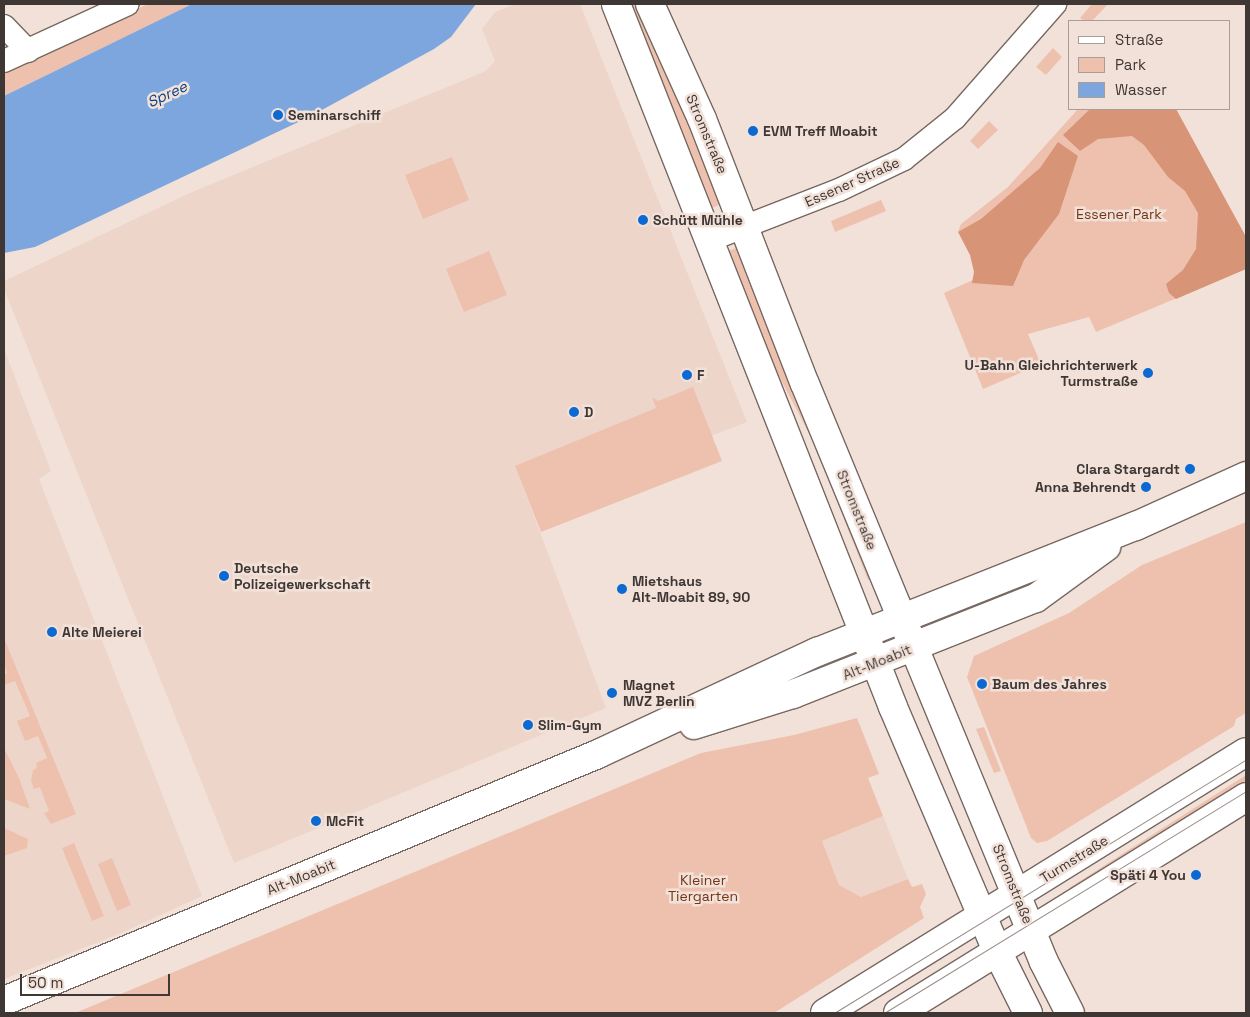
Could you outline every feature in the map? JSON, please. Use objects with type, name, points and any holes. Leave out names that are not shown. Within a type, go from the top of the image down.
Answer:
[{"type":"main road","points":[[616,4],[876,662],[997,951],[1028,1013]]},
{"type":"main road","name":"Stromstraße","points":[[650,4],[745,226],[803,378],[1046,968],[1070,1013]]},
{"type":"main road","name":"Alt-Moabit","points":[[4,1001],[598,754],[865,632],[1136,526],[1246,476]]},
{"type":"main road","name":"Alt-Moabit","points":[[598,754],[793,694],[1036,598],[1136,526]]},
{"type":"main road","name":"Turmstraße","points":[[825,1013],[1246,752]]},
{"type":"main road","points":[[898,1013],[1246,797]]},
{"type":"street","points":[[4,61],[128,4]]},
{"type":"street","name":"Essener Straße","points":[[710,240],[839,190],[882,171],[921,146],[956,118],[1056,4]]},
{"type":"street","points":[[4,26],[28,51]]},
{"type":"shaded area","points":[[516,4],[580,4],[747,422],[652,459],[516,468],[606,708],[234,863],[4,289],[4,281],[192,192],[486,71],[495,61],[482,29],[495,12]]},
{"type":"shaded area","points":[[1089,110],[1177,110],[1246,237],[1246,269],[1176,299],[1169,293],[1166,284],[1183,270],[1196,249],[1198,213],[1185,191],[1168,177],[1144,145],[1132,136],[1098,139],[1080,151],[1063,135]]},
{"type":"shaded area","points":[[1058,142],[1078,156],[1059,214],[1024,260],[1013,286],[972,283],[974,272],[970,255],[958,232],[981,219],[1040,168]]},
{"type":"shaded area","points":[[4,349],[51,471],[39,479],[202,896],[119,934],[4,979]]},
{"type":"shaded area","points":[[883,816],[908,879],[861,897],[839,885],[822,841]]},
{"type":"green space","points":[[148,4],[192,4],[4,96],[4,72]]},
{"type":"green space","points":[[627,4],[640,4],[726,202],[709,209]]},
{"type":"green space","points":[[1092,4],[1108,4],[1093,20],[1083,20],[1080,18]]},
{"type":"green space","points":[[1053,48],[1062,57],[1046,75],[1036,67]]},
{"type":"green space","name":"Essener Park","points":[[1077,110],[1177,110],[1246,237],[1246,269],[1096,332],[1089,317],[1028,334],[1041,364],[983,389],[944,293],[984,275],[963,230],[958,232],[961,224],[1008,187]]},
{"type":"green space","points":[[989,121],[998,130],[978,149],[970,141]]},
{"type":"green space","points":[[452,157],[469,200],[423,219],[405,175]]},
{"type":"green space","points":[[881,200],[886,211],[835,232],[831,221]]},
{"type":"green space","points":[[743,245],[874,577],[868,580],[813,441],[770,359],[726,252]]},
{"type":"green space","points":[[489,251],[507,295],[464,312],[446,269]]},
{"type":"green space","points":[[693,387],[722,461],[541,532],[515,466],[656,408],[652,397],[658,401]]},
{"type":"green space","points":[[1246,522],[1246,713],[1236,719],[1234,726],[1047,841],[1037,843],[1031,838],[967,677],[974,656],[1069,613],[1142,565]]},
{"type":"green space","points":[[4,638],[76,814],[51,824],[44,813],[49,811],[40,787],[34,789],[31,780],[33,770],[37,768],[36,763],[47,758],[38,736],[25,741],[17,721],[30,716],[15,681],[4,685],[4,675],[7,673],[4,664]]},
{"type":"green space","name":"Kleiner Tiergarten","points":[[857,718],[879,774],[868,778],[883,816],[822,841],[839,885],[861,897],[908,879],[912,887],[922,884],[926,894],[920,907],[924,918],[774,1013],[75,1013],[701,753],[794,735]]},
{"type":"green space","points":[[984,727],[1001,771],[994,773],[976,729]]},
{"type":"green space","points":[[4,748],[19,778],[30,809],[4,799]]},
{"type":"green space","points":[[1246,775],[1246,786],[1071,893],[1069,888]]},
{"type":"green space","points":[[4,828],[28,839],[27,848],[4,856]]},
{"type":"green space","points":[[74,843],[104,916],[92,921],[62,848]]},
{"type":"green space","points":[[112,858],[131,905],[117,911],[98,864]]},
{"type":"green space","points":[[938,953],[942,959],[853,1013],[843,1013]]},
{"type":"water","name":"Spree","points":[[192,4],[476,4],[451,37],[434,49],[309,117],[35,247],[4,253],[4,96]]},
{"type":"tram line","points":[[834,1013],[1246,760]]},
{"type":"tram line","points":[[884,1013],[1246,791]]},
{"type":"place","name":"Seminarschiff","points":[[278,115]]},
{"type":"place","name":"EVM Treff Moabit","points":[[753,131]]},
{"type":"place","name":"Schütt Mühle","points":[[643,220]]},
{"type":"place","name":"U-Bahn Gleichrichterwerk Turmstraße","points":[[1148,373]]},
{"type":"place","name":"F","points":[[687,375]]},
{"type":"place","name":"D","points":[[574,412]]},
{"type":"place","name":"Clara Stargardt","points":[[1190,469]]},
{"type":"place","name":"Anna Behrendt","points":[[1146,487]]},
{"type":"place","name":"Deutsche Polizeigewerkschaft","points":[[224,576]]},
{"type":"place","name":"Mietshaus Alt-Moabit 89, 90","points":[[622,589]]},
{"type":"place","name":"Alte Meierei","points":[[52,632]]},
{"type":"place","name":"Baum des Jahres","points":[[982,684]]},
{"type":"place","name":"Magnet MVZ Berlin","points":[[612,693]]},
{"type":"place","name":"Slim-Gym","points":[[528,725]]},
{"type":"place","name":"McFit","points":[[316,821]]},
{"type":"place","name":"Späti 4 You","points":[[1196,875]]}]
